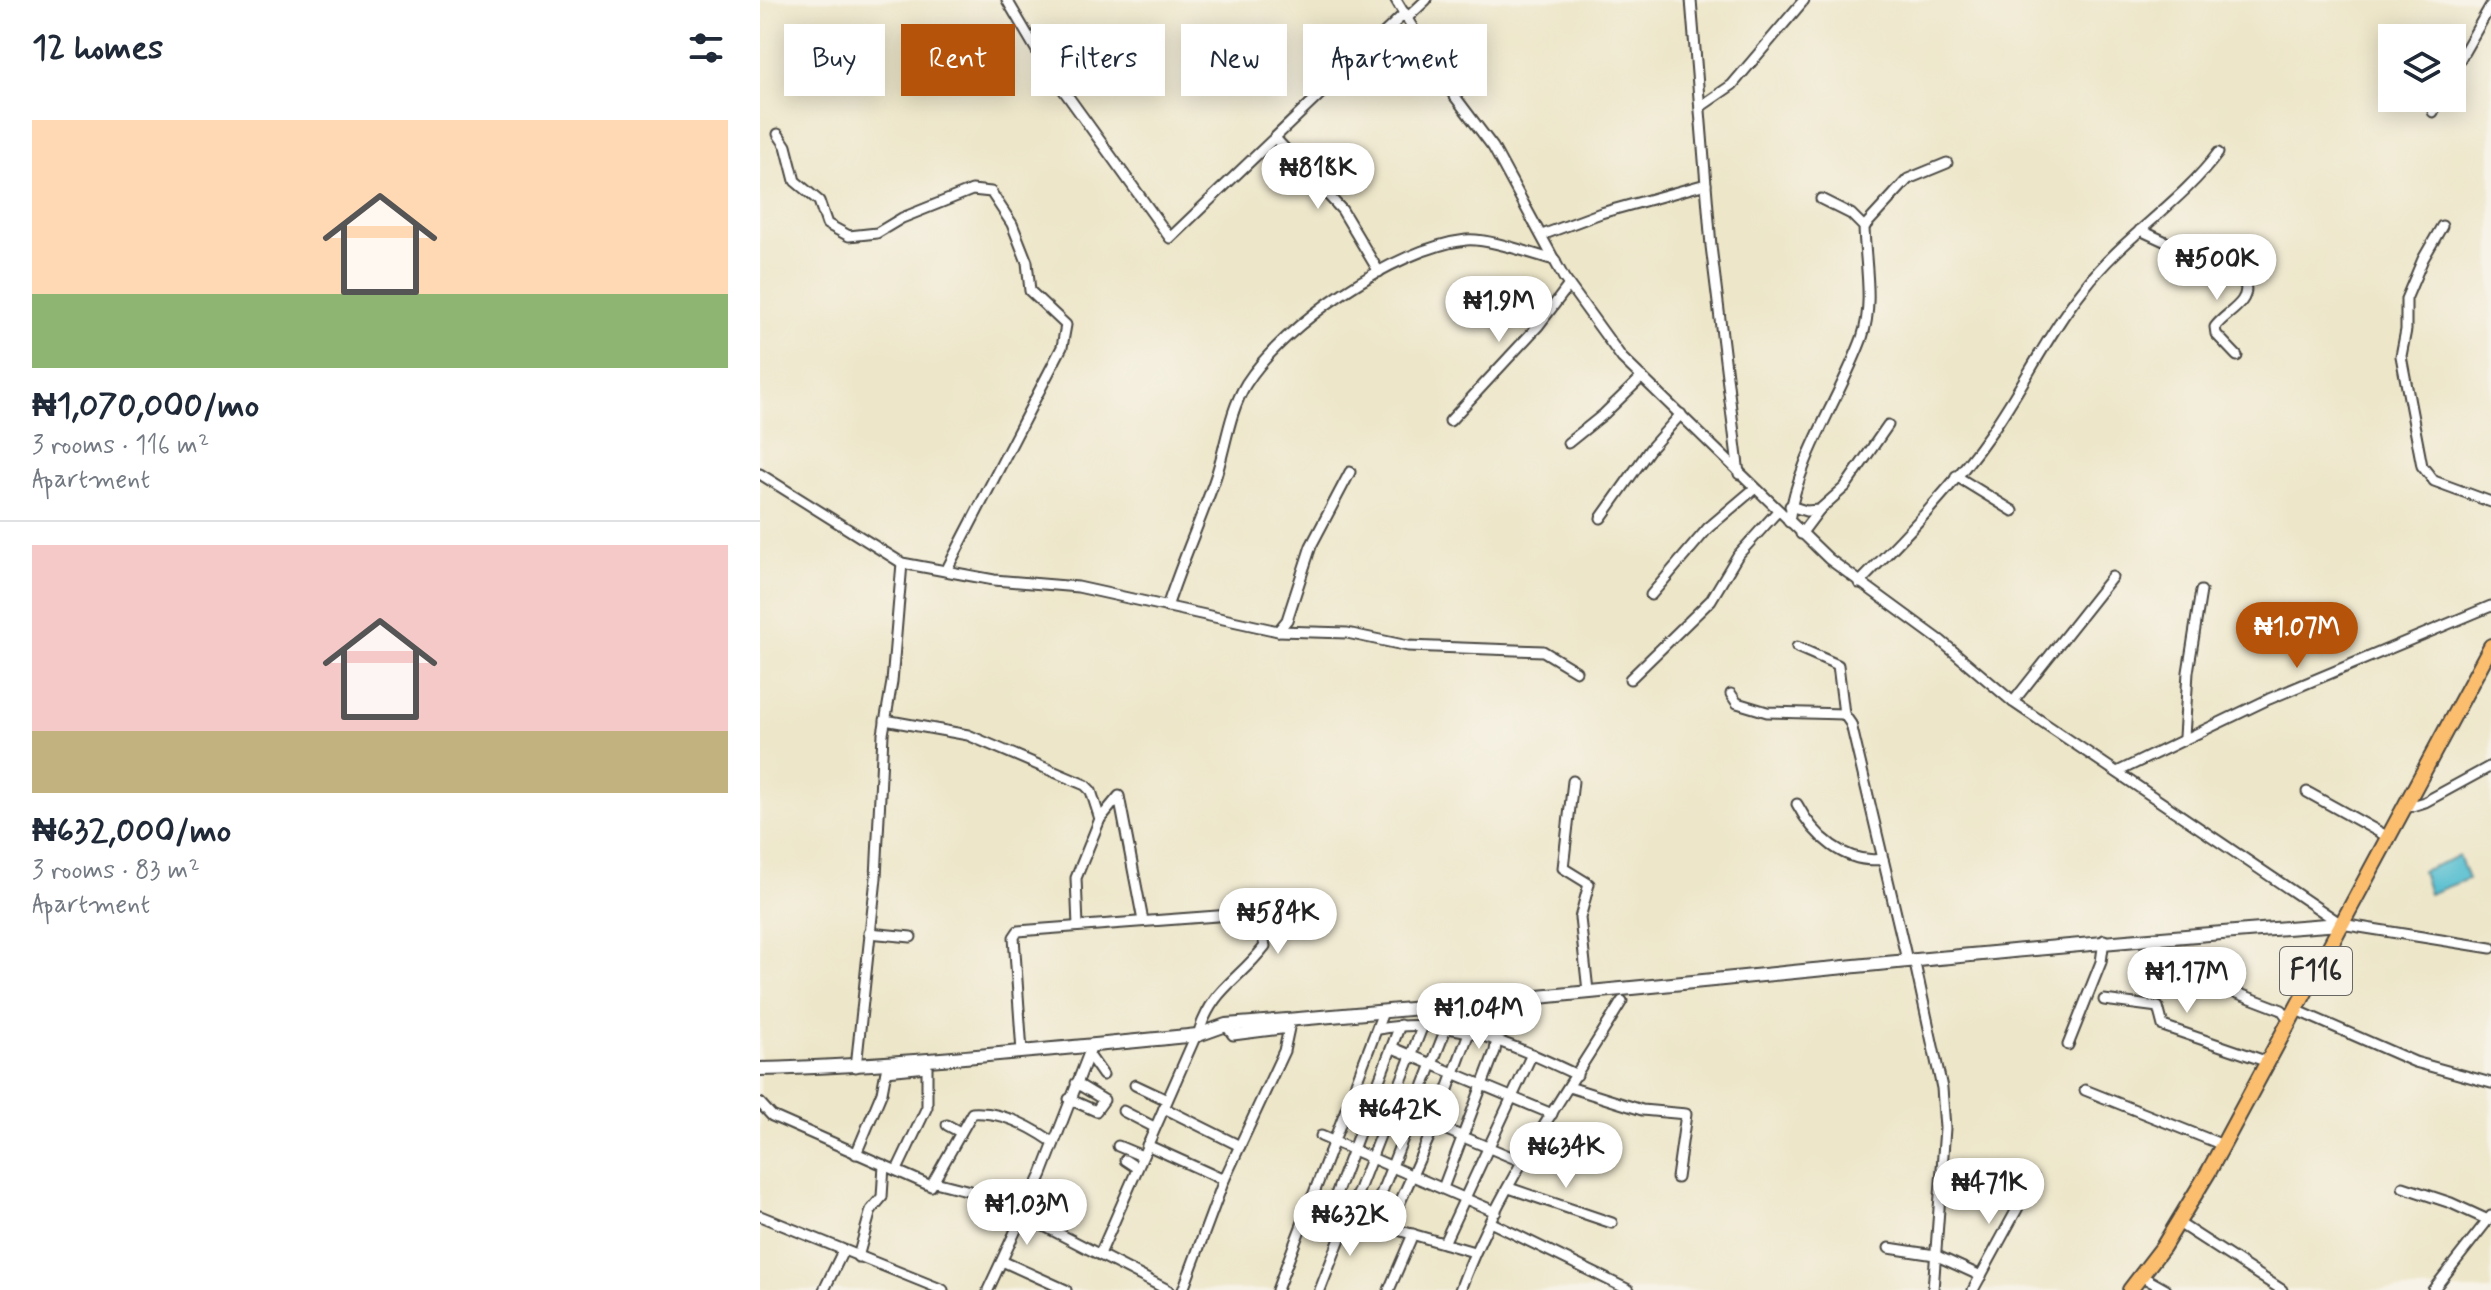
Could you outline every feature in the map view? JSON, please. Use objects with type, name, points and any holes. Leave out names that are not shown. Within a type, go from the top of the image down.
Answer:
[{"type":"main road","name":"F116","points":[[2130,1290],[2177,1222],[2223,1145],[2491,646]]},
{"type":"street","points":[[1007,0],[1044,63],[1170,238],[1406,15],[1426,0]]},
{"type":"street","points":[[1396,0],[1450,90],[1493,147],[1569,285],[1622,358],[1777,512],[1859,583],[1941,641],[2013,702],[2341,924]]},
{"type":"street","points":[[1691,0],[1706,184],[1739,474]]},
{"type":"street","points":[[1700,107],[1732,85],[1804,0]]},
{"type":"street","points":[[2466,49],[2491,5]]},
{"type":"street","points":[[778,134],[786,146],[795,181],[819,201],[827,224],[849,236],[877,233],[902,218],[972,190],[991,192],[1012,224],[1027,262],[1030,291],[1066,325],[1062,347],[946,571]]},
{"type":"street","points":[[1275,138],[1342,210],[1379,272]]},
{"type":"street","points":[[1859,583],[1990,434],[2084,287],[2204,171],[2218,153]]},
{"type":"street","points":[[1864,227],[1908,179],[1947,163]]},
{"type":"street","points":[[1542,235],[1601,213],[1706,184]]},
{"type":"street","points":[[1789,522],[1790,506],[1816,437],[1862,338],[1869,294],[1864,227],[1851,214],[1821,199]]},
{"type":"street","points":[[2442,226],[2423,259],[2406,299],[2402,371],[2418,432],[2422,466],[2427,475],[2434,481],[2491,502]]},
{"type":"street","points":[[2140,230],[2212,263],[2245,284],[2243,300],[2215,327],[2216,334],[2237,356]]},
{"type":"street","points":[[1167,607],[1215,479],[1231,416],[1247,382],[1294,332],[1329,301],[1397,262],[1467,240],[1555,260]]},
{"type":"street","points":[[1450,421],[1538,326],[1569,285]]},
{"type":"street","points":[[1568,443],[1642,377]]},
{"type":"street","points":[[1601,518],[1650,449],[1681,414]]},
{"type":"street","points":[[1801,534],[1819,510],[1845,487],[1888,425]]},
{"type":"street","points":[[1278,631],[1287,620],[1311,546],[1350,472]]},
{"type":"street","points":[[760,474],[902,563],[994,580],[1078,587],[1278,631],[1347,633],[1408,646],[1543,651],[1576,671]]},
{"type":"street","points":[[1956,476],[2013,511]]},
{"type":"street","points":[[1651,595],[1708,528],[1754,489]]},
{"type":"street","points":[[1790,506],[1806,511],[1819,510]]},
{"type":"street","points":[[1630,679],[1711,600],[1738,555],[1777,512]]},
{"type":"street","points":[[856,1067],[876,878],[885,720],[892,682],[902,563]]},
{"type":"street","points":[[2013,702],[2112,577]]},
{"type":"street","points":[[2184,737],[2188,672],[2201,591]]},
{"type":"street","points":[[2117,772],[2184,737],[2491,606]]},
{"type":"street","points":[[1797,647],[1838,665],[1844,714],[1851,724],[1942,1088],[1945,1128],[1933,1290]]},
{"type":"street","points":[[1731,694],[1737,703],[1767,712],[1844,714]]},
{"type":"street","points":[[885,720],[968,735],[1085,785],[1091,791],[1100,819]]},
{"type":"street","points":[[2406,808],[2425,802],[2491,766]]},
{"type":"street","points":[[1573,781],[1563,868],[1589,884],[1580,918],[1588,991]]},
{"type":"street","points":[[2307,792],[2390,838]]},
{"type":"street","points":[[1078,926],[1076,878],[1100,819],[1119,796],[1143,921]]},
{"type":"street","points":[[1797,804],[1807,824],[1832,847],[1883,859]]},
{"type":"street","points":[[1022,1052],[1015,933],[1257,913],[1265,946],[1250,965],[1214,997],[1100,1254]]},
{"type":"street","points":[[760,1069],[856,1067],[1022,1052],[1090,1050],[1197,1035],[1226,1025],[2104,940],[2341,924],[2491,948]]},
{"type":"street","points":[[869,933],[911,937]]},
{"type":"street","points":[[2068,1045],[2101,962],[2104,940]]},
{"type":"street","points":[[2219,986],[2415,1062],[2491,1083]]},
{"type":"street","points":[[1443,1188],[1497,1041],[1503,999]]},
{"type":"street","points":[[2104,1000],[2158,1007],[2163,1026],[2268,1062]]},
{"type":"street","points":[[1389,1227],[1435,1124],[1470,1030],[1474,1001]]},
{"type":"street","points":[[1460,1290],[1474,1252],[1523,1162],[1622,1001]]},
{"type":"street","points":[[1320,1290],[1430,1007]]},
{"type":"street","points":[[1277,1290],[1383,1012]]},
{"type":"street","points":[[1183,1290],[1224,1180],[1284,1051],[1289,1028],[1233,1035],[1226,1025]]},
{"type":"street","points":[[1379,1029],[1400,1025],[1470,1030],[1577,1075]]},
{"type":"street","points":[[1332,1205],[1375,1099],[1400,1025]]},
{"type":"street","points":[[1370,1222],[1447,1026]]},
{"type":"street","points":[[1393,1048],[1552,1114]]},
{"type":"street","points":[[1090,1050],[1103,1075]]},
{"type":"street","points":[[988,1290],[1023,1218],[1090,1050]]},
{"type":"street","points":[[1444,1243],[1532,1054]]},
{"type":"street","points":[[856,1154],[886,1071],[927,1067],[927,1107],[897,1170]]},
{"type":"street","points":[[1069,1099],[1096,1111],[1104,1100],[1076,1083]]},
{"type":"street","points":[[1135,1085],[1240,1146]]},
{"type":"street","points":[[1569,1087],[1628,1107],[1686,1114],[1677,1178]]},
{"type":"street","points":[[2085,1090],[2223,1145]]},
{"type":"street","points":[[1354,1091],[1394,1105],[1523,1162]]},
{"type":"street","points":[[760,1103],[772,1116],[931,1186],[972,1113],[986,1113],[1019,1123],[1053,1142]]},
{"type":"street","points":[[1123,1111],[1154,1127]]},
{"type":"street","points":[[947,1125],[960,1132]]},
{"type":"street","points":[[1321,1136],[1496,1212]]},
{"type":"street","points":[[1147,1145],[1224,1180]]},
{"type":"street","points":[[1118,1146],[1142,1156]]},
{"type":"street","points":[[1125,1160],[1137,1168]]},
{"type":"street","points":[[858,1257],[871,1210],[882,1197],[884,1165]]},
{"type":"street","points":[[1973,1290],[2034,1178]]},
{"type":"street","points":[[935,1182],[982,1194],[1023,1218],[1168,1290]]},
{"type":"street","points":[[2403,1187],[2489,1218],[2433,1290]]},
{"type":"street","points":[[1509,1188],[1612,1223]]},
{"type":"street","points":[[1312,1197],[1370,1222],[1474,1252]]},
{"type":"street","points":[[760,1216],[928,1287],[943,1290]]},
{"type":"street","points":[[1490,1222],[1629,1290]]},
{"type":"street","points":[[2177,1222],[2282,1290]]},
{"type":"street","points":[[1389,1290],[1413,1234]]},
{"type":"street","points":[[1889,1248],[1935,1255],[1981,1276]]},
{"type":"street","points":[[824,1290],[843,1251]]},
{"type":"street","points":[[1002,1261],[1066,1290]]},
{"type":"street","points":[[2141,1276],[2166,1290]]},
{"type":"water","points":[[2459,856],[2468,879],[2429,894],[2422,871]]}]
